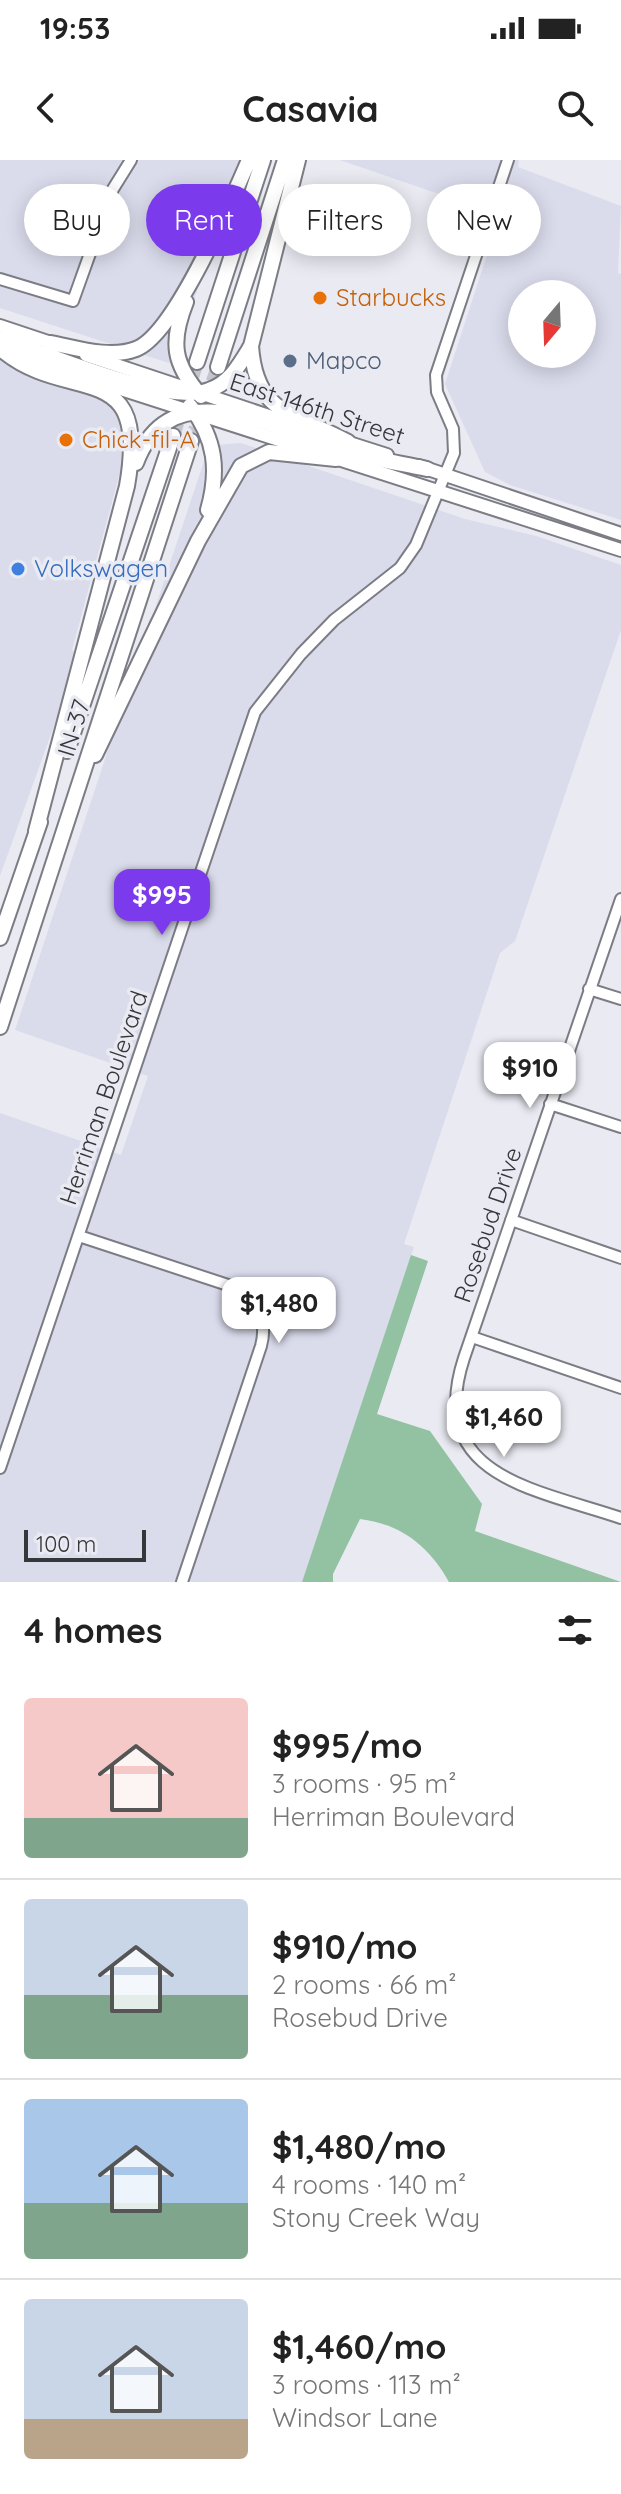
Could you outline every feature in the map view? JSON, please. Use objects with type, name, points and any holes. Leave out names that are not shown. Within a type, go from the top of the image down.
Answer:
[{"type":"highway","points":[[51,343],[109,353],[143,346],[159,332],[201,261],[249,160]]},
{"type":"highway","points":[[197,362],[263,160]]},
{"type":"highway","points":[[218,367],[285,160]]},
{"type":"highway","points":[[1,346],[175,393],[210,390],[231,375],[251,346],[298,160]]},
{"type":"highway","points":[[201,261],[176,334],[179,366],[218,416]]},
{"type":"highway","points":[[1,346],[16,362],[109,394],[120,404],[133,429],[127,486],[36,831]]},
{"type":"highway","points":[[251,346],[256,383],[269,402],[348,442]]},
{"type":"highway","points":[[147,375],[175,393],[193,411],[207,432],[215,462],[213,491],[198,541]]},
{"type":"highway","points":[[127,486],[148,438],[172,419],[193,411],[347,452],[427,469]]},
{"type":"highway","name":"IN-37","points":[[0,938],[36,831],[51,799],[173,436]]},
{"type":"highway","name":"IN-37","points":[[0,1027],[191,441]]},
{"type":"highway","points":[[81,784],[231,478],[258,454],[289,452],[336,459]]},
{"type":"main road","name":"East 146th Street","points":[[0,326],[621,534]]},
{"type":"main road","points":[[1,346],[193,411]]},
{"type":"main road","name":"East 146th Street","points":[[218,416],[336,459],[441,490],[621,550]]},
{"type":"street","points":[[0,279],[73,301],[113,189],[131,160]]},
{"type":"street","name":"Herriman Boulevard","points":[[0,1468],[255,712],[320,634],[400,568],[416,545],[447,476],[455,440],[437,392],[436,375],[508,160]]},
{"type":"street","name":"Rosebud Drive","points":[[621,899],[458,1377],[454,1404],[458,1429],[474,1455],[501,1478],[621,1518]]},
{"type":"street","points":[[589,989],[621,999]]},
{"type":"street","points":[[550,1104],[621,1127]]},
{"type":"street","points":[[511,1220],[621,1258]]},
{"type":"street","points":[[79,1236],[234,1287],[250,1297],[261,1315],[261,1346],[182,1582]]},
{"type":"street","points":[[472,1337],[621,1388]]},
{"type":"shaded area","points":[[0,160],[242,160],[234,184],[146,184],[146,256],[209,256],[172,364],[0,308]]},
{"type":"shaded area","points":[[340,160],[519,160],[518,167],[621,206],[618,273],[621,274],[621,520],[510,485],[485,472],[445,384],[487,256],[541,256],[541,184],[427,184],[427,190]]},
{"type":"shaded area","points":[[0,359],[112,400],[123,422],[125,454],[72,650],[79,656],[0,876]]},
{"type":"shaded area","points":[[241,443],[465,519],[536,536],[621,565],[621,630],[515,941],[500,953],[404,1244],[414,1247],[302,1582],[0,1582],[0,1113],[121,1155],[148,1076],[15,1030],[204,461],[216,445]]},
{"type":"green space","points":[[411,1255],[428,1261],[377,1414],[430,1431],[482,1504],[475,1531],[621,1582],[449,1582],[432,1558],[412,1539],[388,1526],[360,1519],[333,1574],[333,1582],[302,1582]]},
{"type":"tunnel","points":[[173,436],[197,362]]},
{"type":"tunnel","points":[[191,441],[218,367]]},
{"type":"place","name":"Starbucks","points":[[320,298]]},
{"type":"place","name":"Mapco","points":[[290,361]]},
{"type":"place","name":"Chick-fil-A","points":[[66,440]]},
{"type":"place","name":"Volkswagen","points":[[18,569]]}]
